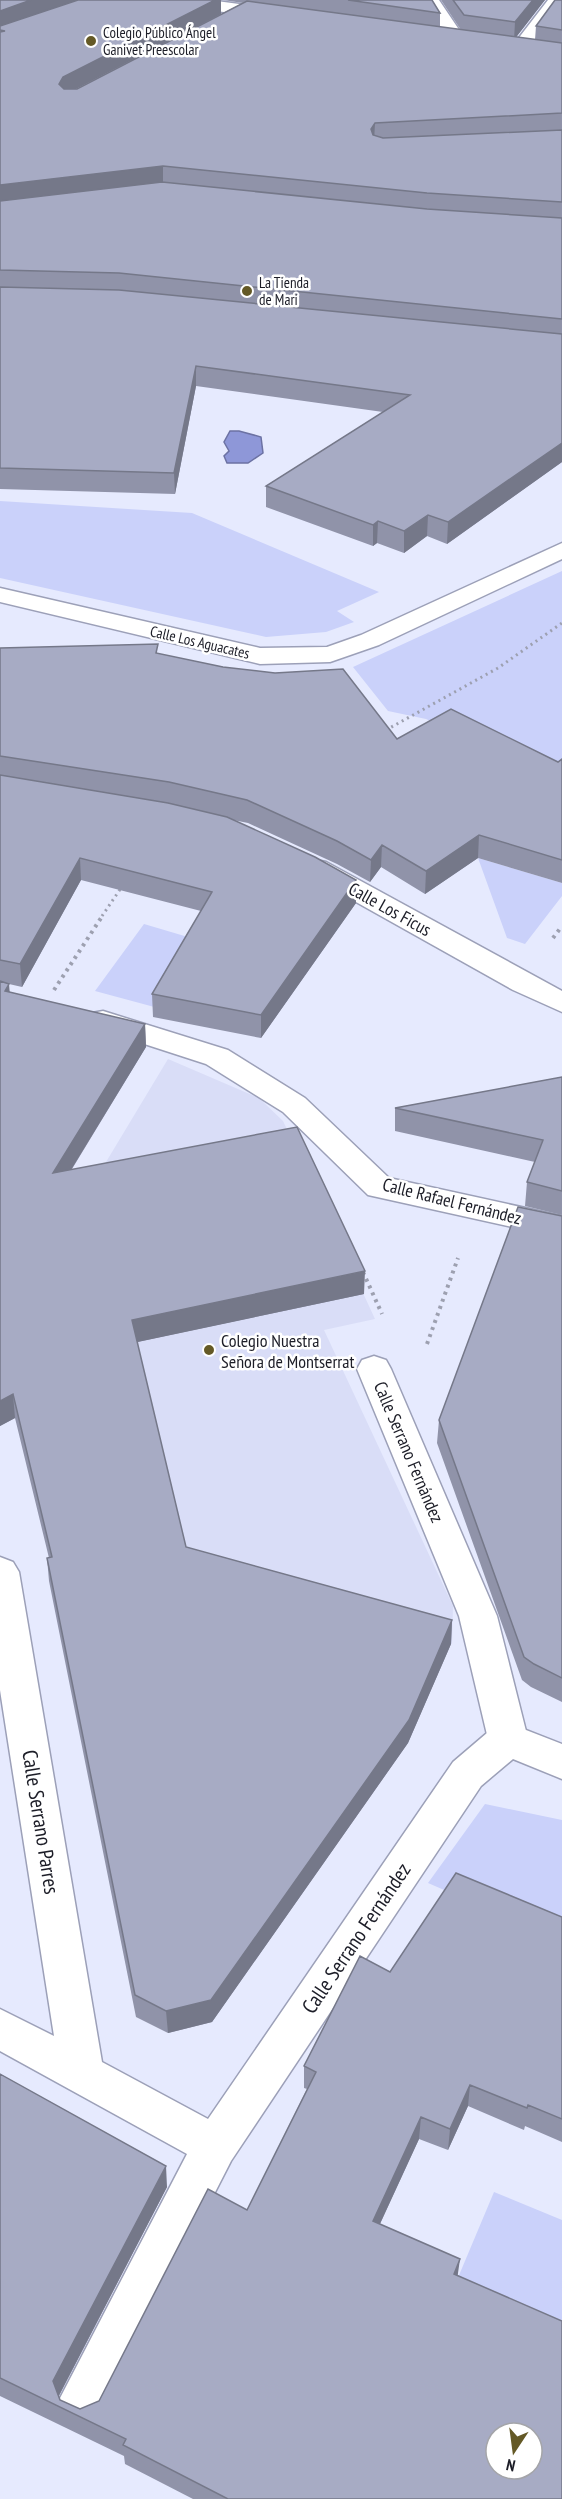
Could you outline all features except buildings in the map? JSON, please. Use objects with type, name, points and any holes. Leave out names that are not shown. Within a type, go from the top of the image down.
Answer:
[{"type":"street","points":[[171,0],[292,17]]},
{"type":"street","points":[[431,0],[457,40]]},
{"type":"street","points":[[520,48],[556,0]]},
{"type":"street","points":[[215,26],[244,10]]},
{"type":"street","points":[[434,37],[478,43]]},
{"type":"street","points":[[499,45],[541,51]]},
{"type":"street","name":"Calle Los Aguacates","points":[[0,595],[260,656],[330,654],[369,640],[562,550]]},
{"type":"street","name":"Calle Los Ficus","points":[[296,859],[326,873],[523,984],[562,1003]]},
{"type":"street","name":"Calle Rafael Fernández","points":[[46,1004],[217,1057],[294,1105],[379,1187],[562,1227]]},
{"type":"street","name":"Calle Serrano Fernández","points":[[82,2402],[215,2146],[467,1774],[508,1739],[478,1616],[374,1369]]},
{"type":"street","name":"Calle Serrano Parres","points":[[0,1572],[82,2072]]},
{"type":"street","points":[[508,1739],[562,1762]]},
{"type":"street","points":[[0,2029],[215,2146]]},
{"type":"path","points":[[382,732],[498,668],[562,623]]},
{"type":"path","points":[[46,1004],[123,884]]},
{"type":"path","points":[[359,1264],[384,1318]]},
{"type":"path","points":[[426,1347],[444,1296]]},
{"type":"shaded area","points":[[0,501],[192,513],[379,592],[337,611],[354,622],[326,632],[266,637],[0,578]]},
{"type":"shaded area","points":[[562,571],[562,781],[426,719],[388,711],[353,667]]},
{"type":"shaded area","points":[[478,858],[562,883],[562,896],[525,944],[507,938]]},
{"type":"shaded area","points":[[144,924],[198,940],[158,1008],[95,991]]},
{"type":"shaded area","name":"Colegio Nuestra Señora de Montserrat","points":[[168,1059],[259,1098],[283,1121],[375,1319],[324,1330],[453,1606],[452,1644],[318,1607],[191,1588],[0,1211],[100,1172]]},
{"type":"shaded area","points":[[485,1804],[562,1820],[562,1941],[428,1883]]},
{"type":"shaded area","points":[[494,2192],[562,2220],[562,2342],[457,2280]]},
{"type":"water","points":[[230,431],[261,437],[263,453],[248,463],[227,463],[224,456],[229,451],[224,442]]},
{"type":"place","name":"Colegio Público Ángel Ganivet Preescolar","points":[[91,41]]},
{"type":"place","name":"La Tienda de Mari","points":[[247,291]]},
{"type":"place","name":"Colegio Nuestra Señora de Montserrat","points":[[209,1350]]}]
